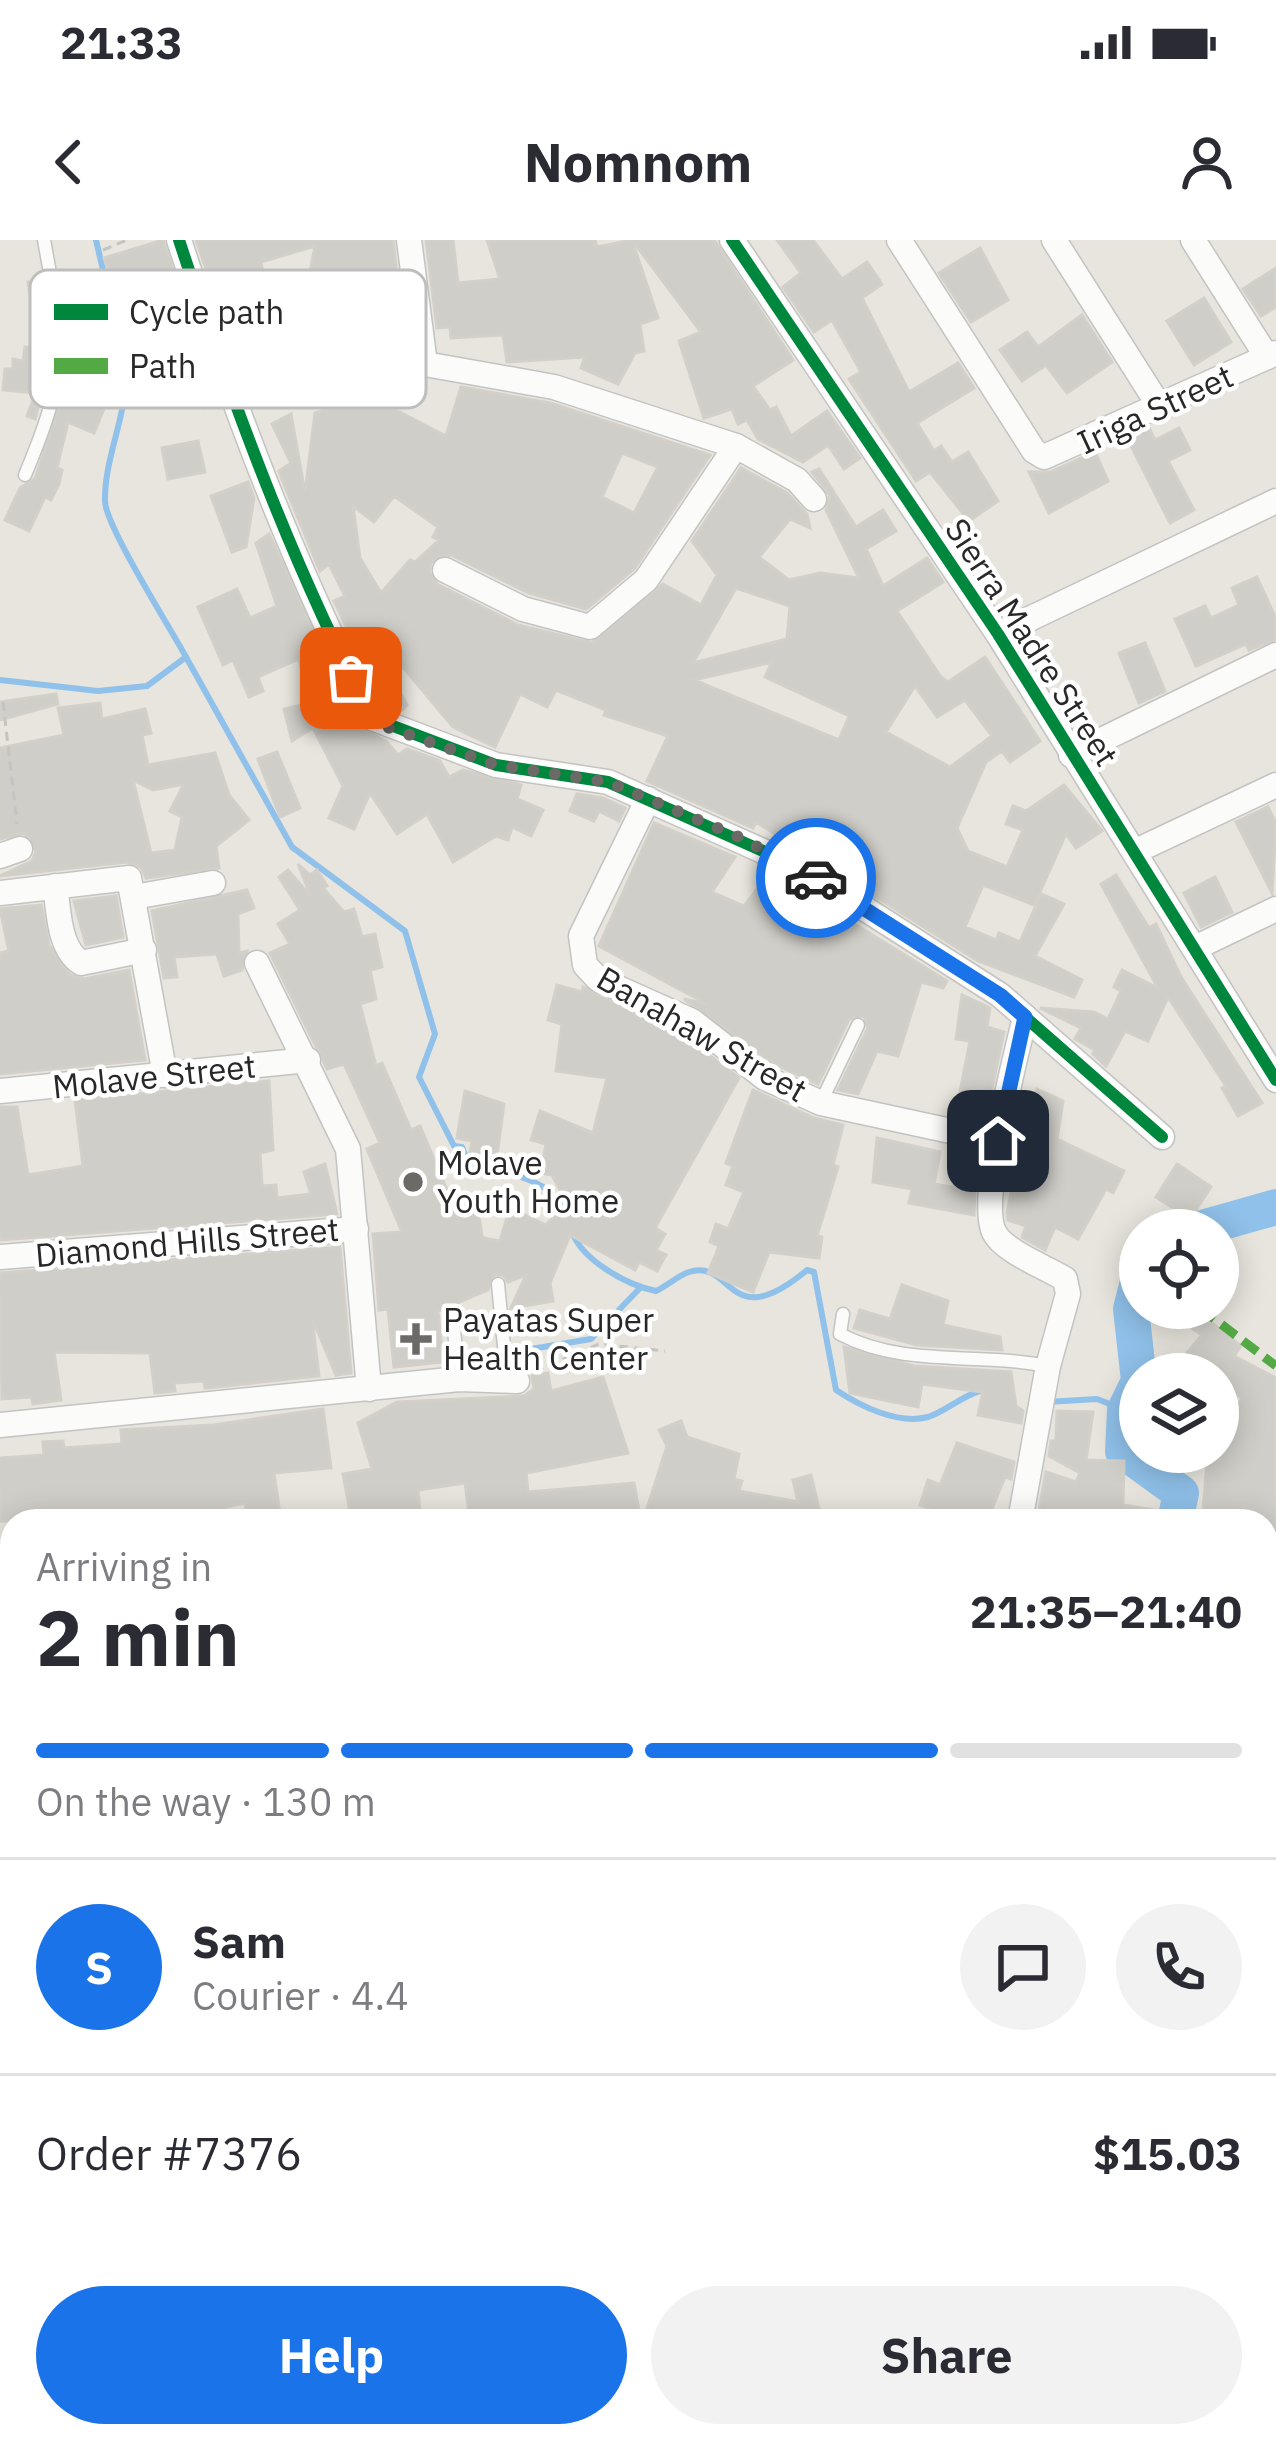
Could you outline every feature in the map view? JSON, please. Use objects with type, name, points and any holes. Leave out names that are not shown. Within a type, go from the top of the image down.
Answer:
[{"type":"street","points":[[179,240],[189,270]]},
{"type":"street","points":[[409,240],[413,270]]},
{"type":"street","name":"Sierra Madre Street","points":[[732,240],[998,634],[1276,1079]]},
{"type":"street","name":"Iriga Street","points":[[899,240],[1034,451],[1054,456],[1271,355]]},
{"type":"street","points":[[1054,240],[1158,404]]},
{"type":"street","points":[[1193,240],[1271,355]]},
{"type":"street","points":[[426,364],[554,387],[736,446],[796,480],[814,499]]},
{"type":"street","points":[[237,408],[310,598],[372,718],[496,765],[608,782],[801,868],[1000,995],[1162,1137]]},
{"type":"street","points":[[445,570],[523,609],[590,627],[646,580],[736,446]]},
{"type":"street","points":[[998,634],[1276,501]]},
{"type":"street","points":[[1071,755],[1276,655]]},
{"type":"street","points":[[1136,851],[1276,784]]},
{"type":"street","name":"Banahaw Street","points":[[649,799],[581,935],[585,965],[598,979],[692,1021],[765,1078],[821,1103],[998,1141]]},
{"type":"street","points":[[0,893],[129,878],[165,1076]]},
{"type":"street","points":[[134,897],[213,883]]},
{"type":"street","points":[[55,886],[65,947],[73,958],[81,963],[144,950]]},
{"type":"street","points":[[1197,946],[1276,909]]},
{"type":"street","points":[[257,963],[348,1149],[356,1229]]},
{"type":"street","points":[[1022,1509],[1067,1286],[1065,1279],[994,1232],[998,1141],[1025,1017]]},
{"type":"street","name":"Molave Street","points":[[0,1091],[308,1060]]},
{"type":"street","name":"Diamond Hills Street","points":[[0,1258],[356,1229],[369,1389]]},
{"type":"street","points":[[0,1425],[459,1379],[512,1380]]},
{"type":"lane","points":[[44,240],[49,270]]},
{"type":"lane","points":[[25,475],[50,408]]},
{"type":"lane","points":[[821,1103],[858,1025]]},
{"type":"lane","points":[[498,1284],[512,1380]]},
{"type":"lane","points":[[843,1314],[840,1334],[878,1349],[908,1356],[997,1356],[1044,1388]]},
{"type":"lane","points":[[453,1321],[459,1379]]},
{"type":"path","points":[[103,250],[127,240]]},
{"type":"path","points":[[3,702],[10,853]]},
{"type":"path","points":[[512,1380],[599,1344],[665,1351]]},
{"type":"building","points":[[163,240],[173,270],[108,270],[104,258]]},
{"type":"building","points":[[196,240],[393,240],[396,270],[310,270],[315,246],[261,262],[262,270],[206,270]]},
{"type":"building","points":[[426,240],[453,240],[458,283],[500,279],[487,240],[595,240],[597,247],[632,240],[658,318],[640,324],[644,351],[635,353],[618,384],[581,368],[585,357],[507,362],[503,335],[451,338],[450,327],[437,328]]},
{"type":"building","points":[[632,240],[714,240],[793,360],[753,386],[770,410],[776,407],[791,436],[827,411],[860,458],[844,469],[828,445],[803,462],[758,439],[747,420],[738,424],[732,409],[704,418],[679,341],[701,332]]},
{"type":"building","points":[[777,240],[813,240],[842,279],[867,262],[882,284],[862,298],[909,392],[958,363],[974,388],[917,423],[934,451],[941,446],[952,462],[968,452],[998,501],[969,521],[930,472],[916,481],[849,379],[861,372],[832,320],[814,332],[783,287],[801,273]]},
{"type":"building","points":[[980,248],[1008,300],[971,322],[939,273]]},
{"type":"building","points":[[1276,268],[1276,307],[1261,316],[1243,289]]},
{"type":"building","points":[[1204,298],[1231,342],[1194,365],[1167,321]]},
{"type":"building","points":[[1082,315],[1112,362],[1067,393],[1046,365],[1022,381],[1000,350],[1027,332],[1038,347]]},
{"type":"building","points":[[25,347],[30,347],[30,392],[3,390],[5,369],[13,369],[13,359],[23,361]]},
{"type":"building","points":[[461,387],[550,403],[710,455],[634,569],[586,609],[529,593],[451,555],[431,562],[429,572],[437,584],[518,625],[592,643],[663,584],[701,605],[717,575],[692,541],[741,468],[787,493],[807,514],[810,528],[790,519],[759,557],[789,580],[820,573],[859,578],[826,510],[830,495],[812,472],[819,469],[856,527],[883,510],[896,531],[866,549],[883,586],[927,558],[943,582],[897,611],[941,677],[948,682],[985,657],[1040,741],[1010,762],[1002,751],[986,762],[957,828],[968,851],[1007,867],[1023,830],[1006,824],[1013,806],[1026,811],[1064,785],[1102,831],[1076,848],[1066,834],[1034,905],[983,885],[965,927],[996,940],[999,933],[1020,942],[1041,894],[1064,904],[1035,956],[1082,980],[1074,997],[978,961],[756,822],[753,828],[647,781],[668,736],[604,715],[606,710],[556,690],[547,707],[520,694],[495,747],[453,727],[392,654],[382,661],[407,705],[401,711],[384,705],[334,601],[345,596],[329,564],[320,571],[281,477],[279,471],[291,463],[272,424],[291,414],[305,493],[315,413],[334,408],[392,408],[446,436]],"holes":[[[622,453],[658,467],[634,513],[602,497]],[[394,496],[438,527],[433,537],[439,540],[415,562],[410,560],[381,593],[360,558],[353,506],[374,522]],[[736,588],[790,606],[787,639],[693,663]],[[772,662],[765,677],[849,716],[839,740],[694,680]],[[915,686],[937,717],[965,700],[992,736],[950,767],[886,732]]]},
{"type":"building","points":[[59,408],[104,408],[94,433],[68,422],[57,468],[62,470],[59,484],[51,500],[45,497],[29,531],[5,520],[20,488],[35,479]]},
{"type":"building","points":[[1149,428],[1155,440],[1179,428],[1190,450],[1168,461],[1194,510],[1170,523],[1127,438]]},
{"type":"building","points":[[198,441],[205,472],[168,479],[162,448]]},
{"type":"building","points":[[1095,452],[1108,481],[1049,513],[1029,472],[1050,472]]},
{"type":"building","points":[[248,482],[254,498],[246,547],[232,552],[211,496]]},
{"type":"building","points":[[269,534],[358,727],[386,741],[398,755],[407,749],[440,761],[449,777],[463,770],[521,785],[517,799],[543,810],[531,836],[512,827],[508,840],[496,836],[453,862],[427,814],[397,834],[370,793],[354,829],[329,818],[343,786],[313,728],[292,741],[284,709],[310,703],[299,659],[258,677],[263,691],[249,697],[233,660],[223,665],[198,607],[237,589],[250,618],[277,606],[256,543]]},
{"type":"building","points":[[1257,577],[1276,619],[1276,639],[1249,650],[1246,644],[1196,666],[1175,619],[1205,606],[1211,618],[1239,605],[1232,588]]},
{"type":"building","points":[[1145,643],[1165,691],[1139,703],[1119,653]]},
{"type":"building","points":[[56,694],[58,704],[0,720],[0,702]]},
{"type":"building","points":[[100,703],[102,719],[145,709],[151,733],[142,735],[148,765],[215,753],[229,795],[249,820],[216,846],[219,868],[146,878],[141,867],[127,862],[0,876],[32,861],[36,851],[24,833],[0,839],[0,748],[64,735],[58,708]],"holes":[[[133,780],[153,790],[184,784],[170,811],[182,817],[175,850],[151,853]]]},
{"type":"building","points":[[277,752],[300,808],[280,817],[258,759]]},
{"type":"building","points":[[577,794],[625,808],[619,821],[599,811],[594,821],[570,811]]},
{"type":"building","points":[[1268,807],[1276,823],[1272,893],[1236,822]]},
{"type":"building","points":[[654,823],[735,857],[712,892],[744,906],[770,872],[947,981],[943,988],[921,982],[898,1056],[877,1051],[858,1094],[838,1090],[868,1028],[864,1016],[849,1019],[818,1084],[774,1064],[684,999],[707,1004],[599,946]]},
{"type":"building","points":[[298,864],[310,875],[317,870],[327,886],[323,888],[344,912],[354,909],[362,937],[375,934],[382,967],[370,970],[376,999],[360,1004],[376,1066],[382,1063],[411,1130],[420,1126],[458,1216],[478,1209],[482,1237],[500,1241],[508,1214],[519,1218],[521,1213],[546,1225],[567,1203],[552,1175],[541,1173],[546,1144],[531,1140],[540,1111],[593,1133],[607,1078],[556,1071],[562,1024],[548,1020],[557,985],[582,992],[583,987],[683,1035],[739,1078],[655,1228],[665,1234],[656,1250],[666,1255],[657,1271],[639,1262],[635,1270],[570,1235],[550,1283],[553,1301],[511,1308],[526,1275],[508,1282],[503,1275],[493,1275],[488,1290],[438,1311],[443,1362],[394,1367],[388,1309],[379,1310],[373,1234],[402,1232],[367,1149],[380,1143],[344,1064],[327,1069],[270,953],[290,944],[278,924],[300,910],[279,877],[288,870],[311,897]]},
{"type":"building","points":[[1116,875],[1149,928],[1156,924],[1181,977],[1262,1103],[1238,1116],[1222,1088],[1226,1086],[1168,997],[1148,1041],[1125,1031],[1106,1066],[1093,1054],[1095,1050],[1075,1039],[1081,1028],[1040,1008],[1094,1012],[1108,1019],[1121,991],[1114,987],[1122,970],[1158,988],[1101,884]]},
{"type":"building","points":[[1215,877],[1232,912],[1201,927],[1184,893]]},
{"type":"building","points":[[247,890],[254,908],[238,914],[239,953],[247,951],[242,970],[224,976],[217,954],[174,957],[177,977],[164,978],[152,911]]},
{"type":"building","points":[[116,896],[123,937],[86,945],[74,901]]},
{"type":"building","points":[[41,905],[49,945],[70,975],[84,979],[129,970],[145,1060],[0,1074],[0,953],[9,951],[0,909]]},
{"type":"building","points":[[962,995],[990,1008],[987,1027],[1004,1032],[987,1111],[958,1102],[970,1041],[956,1039]]},
{"type":"building","points":[[269,1081],[273,1150],[260,1153],[262,1186],[276,1185],[277,1198],[311,1194],[304,1172],[325,1164],[337,1214],[0,1240],[0,1107],[17,1107],[28,1175],[83,1166],[75,1100]]},
{"type":"building","points":[[1037,1089],[1063,1101],[1057,1139],[1124,1171],[1113,1193],[1106,1189],[1078,1239],[1055,1227],[1045,1250],[1022,1237],[1026,1226],[1008,1220],[1007,1213],[1014,1178],[1031,1185],[1051,1152],[1021,1147]]},
{"type":"building","points":[[753,1090],[814,1118],[843,1125],[833,1165],[838,1167],[817,1236],[822,1237],[819,1258],[769,1252],[753,1292],[708,1273],[719,1246],[710,1242],[716,1224],[728,1229],[744,1192],[726,1185],[733,1166],[726,1163]]},
{"type":"building","points":[[465,1091],[504,1104],[496,1163],[469,1158],[472,1141],[457,1138]]},
{"type":"building","points":[[877,1138],[940,1152],[934,1184],[967,1190],[969,1183],[975,1185],[974,1215],[909,1203],[912,1189],[873,1182]]},
{"type":"building","points":[[1177,1164],[1211,1187],[1197,1209],[1175,1209],[1156,1197]]},
{"type":"building","points":[[340,1247],[351,1373],[336,1375],[312,1318],[319,1376],[205,1388],[204,1381],[174,1383],[175,1391],[155,1393],[150,1353],[54,1352],[61,1400],[33,1404],[32,1397],[2,1399],[0,1273]]},
{"type":"building","points":[[902,1285],[948,1301],[943,1325],[1000,1337],[1002,1350],[917,1345],[854,1328],[860,1310],[890,1319]]},
{"type":"building","points":[[1193,1329],[1219,1329],[1241,1346],[1236,1353],[1187,1353],[1202,1335]]},
{"type":"building","points":[[844,1347],[914,1366],[1011,1372],[1016,1406],[1023,1411],[1021,1423],[978,1415],[983,1392],[922,1384],[918,1407],[850,1393]]},
{"type":"building","points":[[1239,1359],[1276,1378],[1276,1509],[1203,1509],[1206,1473],[1239,1473]]},
{"type":"building","points":[[548,1373],[551,1391],[603,1377],[628,1453],[526,1473],[528,1492],[634,1483],[639,1509],[468,1509],[465,1483],[418,1490],[420,1509],[349,1509],[343,1474],[372,1469],[358,1423],[397,1402],[524,1396],[534,1389],[532,1376]]},
{"type":"building","points":[[323,1409],[331,1468],[274,1473],[279,1509],[246,1509],[245,1503],[218,1509],[0,1509],[0,1458],[44,1455],[43,1442],[63,1441],[64,1448],[122,1444],[121,1430],[213,1425]]},
{"type":"building","points":[[1057,1411],[1093,1412],[1086,1460],[1119,1461],[1119,1473],[1124,1473],[1123,1505],[1148,1509],[1039,1509],[1046,1472],[1076,1482],[1080,1473],[1049,1456],[1051,1441],[1056,1441]]},
{"type":"building","points":[[681,1421],[687,1437],[739,1454],[734,1479],[742,1481],[739,1491],[798,1502],[793,1480],[811,1475],[819,1509],[647,1509],[667,1446],[659,1430]]},
{"type":"building","points":[[957,1443],[1014,1462],[1011,1479],[1005,1477],[992,1509],[920,1505],[928,1480],[940,1485]]},
{"type":"waterway","points":[[96,240],[103,270]]},
{"type":"waterway","points":[[123,408],[106,483],[108,513],[186,657]]},
{"type":"waterway","points":[[0,680],[98,691],[147,686],[186,657],[292,847],[405,931],[435,1034],[419,1077],[454,1146],[462,1147],[468,1162],[538,1184],[566,1214]]},
{"type":"waterway","points":[[1239,1218],[1276,1207]]},
{"type":"waterway","points":[[572,1232],[586,1253],[607,1270],[656,1291],[685,1273],[704,1271],[735,1291],[761,1297],[807,1270],[814,1272],[836,1390],[880,1412],[928,1417],[980,1391]]},
{"type":"waterway","points":[[513,1352],[591,1339],[640,1288]]},
{"type":"waterway","points":[[1133,1329],[1139,1381],[1125,1410],[1123,1451],[1181,1493],[1178,1509]]},
{"type":"waterway","points":[[1047,1402],[1097,1399],[1119,1408]]},
{"type":"marked path","points":[[1228,1329],[1276,1366]]},
{"type":"cycle path","points":[[179,240],[189,270]]},
{"type":"cycle path","points":[[732,240],[998,634],[1276,1080]]},
{"type":"cycle path","points":[[238,408],[316,602],[372,718],[496,765],[608,782],[801,868],[1000,995],[1162,1137]]},
{"type":"way so far","points":[[351,678],[372,718],[384,726],[496,765],[542,776],[608,782],[739,837],[816,878]]},
{"type":"place","name":"Molave Youth Home","points":[[413,1182]]},
{"type":"place","name":"Payatas Super Health Center","points":[[416,1339]]},
{"type":"route","points":[[816,878],[1000,995],[1025,1017],[998,1141]]}]
